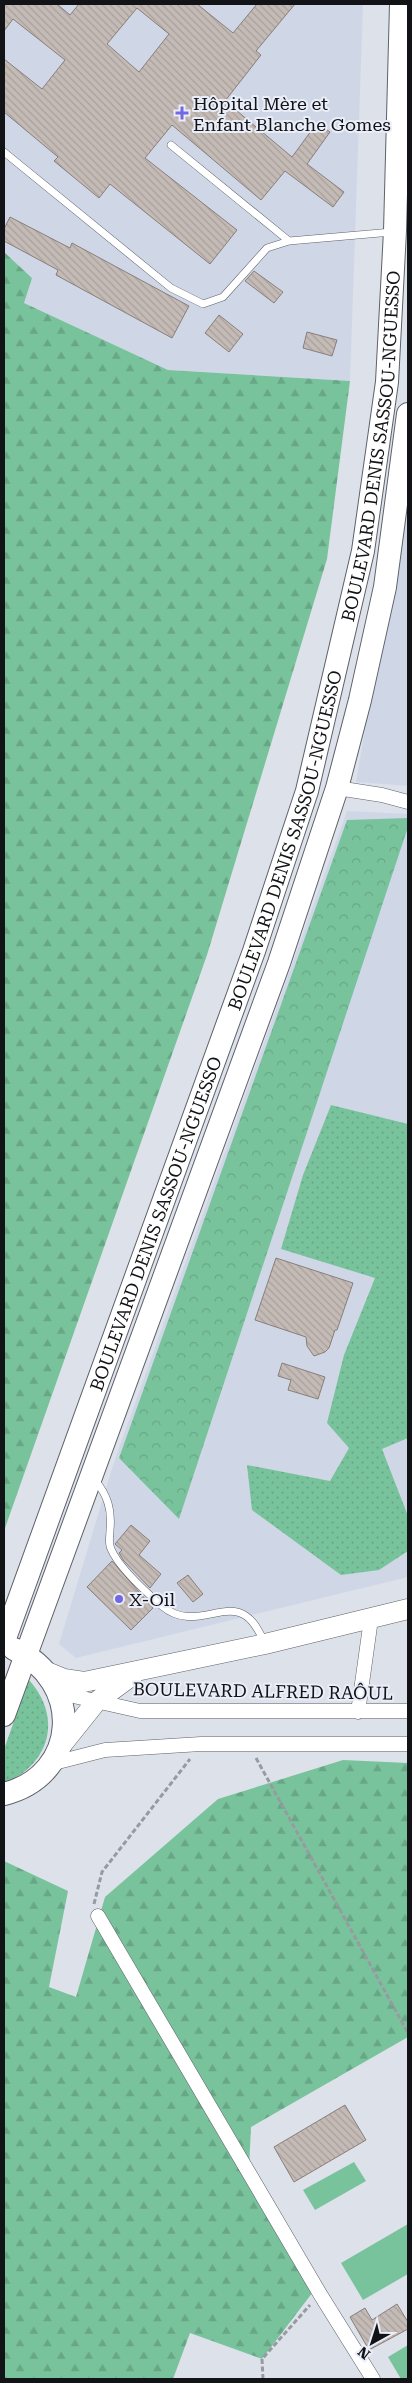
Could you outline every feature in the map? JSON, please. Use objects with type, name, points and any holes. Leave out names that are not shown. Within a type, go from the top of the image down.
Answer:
[{"type":"main road","name":"BOULEVARD DENIS SASSOU-NGUESSO","points":[[4,1641],[254,952],[307,791],[363,551],[387,382],[402,4]]},
{"type":"main road","name":"BOULEVARD DENIS SASSOU-NGUESSO","points":[[4,1715],[279,963],[337,788],[360,700],[385,587],[408,414]]},
{"type":"main road","points":[[4,1646],[26,1654],[47,1672],[60,1693],[64,1711],[64,1730],[55,1756],[36,1780],[17,1790],[4,1794]]},
{"type":"street","points":[[337,788],[382,795],[408,802]]},
{"type":"street","points":[[47,1672],[64,1679],[84,1682],[265,1644],[408,1609]]},
{"type":"street","points":[[358,1712],[371,1619]]},
{"type":"street","points":[[55,1756],[96,1702],[138,1672]]},
{"type":"street","name":"BOULEVARD ALFRED RAÔUL","points":[[60,1693],[140,1711],[408,1711]]},
{"type":"street","points":[[55,1756],[105,1750],[201,1744],[408,1744]]},
{"type":"street","points":[[98,1916],[320,2294],[374,2379]]},
{"type":"lane","points":[[171,145],[289,241]]},
{"type":"lane","points":[[4,152],[171,288],[203,304],[223,297],[267,248],[289,241],[394,231]]},
{"type":"lane","points":[[92,1476],[108,1499],[111,1550],[148,1592],[170,1612],[185,1617],[196,1618],[236,1612],[241,1614],[254,1624],[265,1644]]},
{"type":"path","points":[[247,1743],[408,2032]]},
{"type":"path","points":[[98,1916],[93,1901],[102,1872],[201,1744]]},
{"type":"path","points":[[263,2379],[262,2359],[320,2294]]},
{"type":"shaded area","name":"Hôpital Mère et Enfant Blanche Gomes","points":[[4,4],[363,4],[350,381],[168,370],[23,303],[32,278],[4,252]]},
{"type":"shaded area","points":[[408,479],[408,786],[356,782]]},
{"type":"shaded area","points":[[347,811],[408,814],[408,1577],[76,1658],[59,1644],[114,1462]]},
{"type":"green space","points":[[4,252],[32,278],[24,303],[168,370],[350,381],[327,559],[207,955],[4,1531]]},
{"type":"green space","points":[[408,818],[408,827],[179,1519],[119,1458],[347,820]]},
{"type":"green space","points":[[331,1105],[408,1124],[408,1438],[382,1449],[408,1516],[408,1551],[379,1570],[341,1575],[252,1510],[247,1465],[330,1481],[349,1448],[327,1423],[344,1355],[375,1278],[281,1249],[303,1175]]},
{"type":"green space","points":[[29,1680],[40,1695],[46,1709],[48,1724],[46,1739],[41,1752],[32,1765],[20,1775],[4,1784],[4,1749]]},
{"type":"green space","points":[[343,1760],[408,1763],[408,2037],[251,2127],[249,2168],[319,2284],[262,2359],[190,2333],[173,2379],[4,2379],[4,1861],[68,1891],[49,1987],[76,1997],[105,1897],[218,1799]]},
{"type":"green space","points":[[354,2162],[366,2181],[315,2210],[303,2190]]},
{"type":"green space","points":[[408,2224],[408,2274],[363,2300],[341,2263]]},
{"type":"green space","points":[[408,2345],[408,2379],[401,2379],[388,2357]]},
{"type":"building","points":[[4,4],[57,4],[70,15],[79,4],[197,4],[233,33],[257,4],[295,4],[256,51],[261,55],[225,101],[292,157],[317,123],[330,132],[307,164],[344,192],[333,207],[285,171],[261,200],[172,125],[145,158],[237,230],[210,264],[110,184],[99,198],[54,161],[58,157],[4,112],[4,59],[42,89],[65,60],[13,19],[4,31]],"holes":[[[137,8],[169,34],[139,72],[107,44]]]},
{"type":"building","points":[[10,217],[70,248],[72,243],[189,306],[172,338],[56,275],[58,270],[4,241],[4,229]]},
{"type":"building","points":[[254,271],[283,292],[274,303],[245,281]]},
{"type":"building","points":[[219,315],[243,334],[229,352],[205,333]]},
{"type":"building","points":[[307,332],[337,340],[332,356],[303,348]]},
{"type":"building","points":[[276,1258],[353,1283],[337,1330],[335,1330],[329,1348],[325,1352],[314,1356],[307,1346],[306,1337],[255,1320]]},
{"type":"building","points":[[282,1363],[325,1377],[318,1399],[288,1390],[291,1380],[278,1376]]},
{"type":"building","points":[[131,1525],[150,1541],[139,1555],[161,1574],[150,1588],[124,1561],[119,1553],[122,1550],[115,1544]]},
{"type":"building","points":[[112,1561],[153,1608],[131,1630],[87,1587]]},
{"type":"building","points":[[188,1575],[203,1594],[193,1602],[177,1583]]},
{"type":"building","points":[[345,2105],[366,2140],[294,2182],[274,2147]]},
{"type":"building","points":[[397,2304],[408,2322],[408,2329],[369,2350],[350,2317],[365,2308],[372,2320]]},
{"type":"place","name":"Hôpital Mère et Enfant Blanche Gomes","points":[[182,113]]},
{"type":"place","name":"X-Oil","points":[[119,1599]]}]
